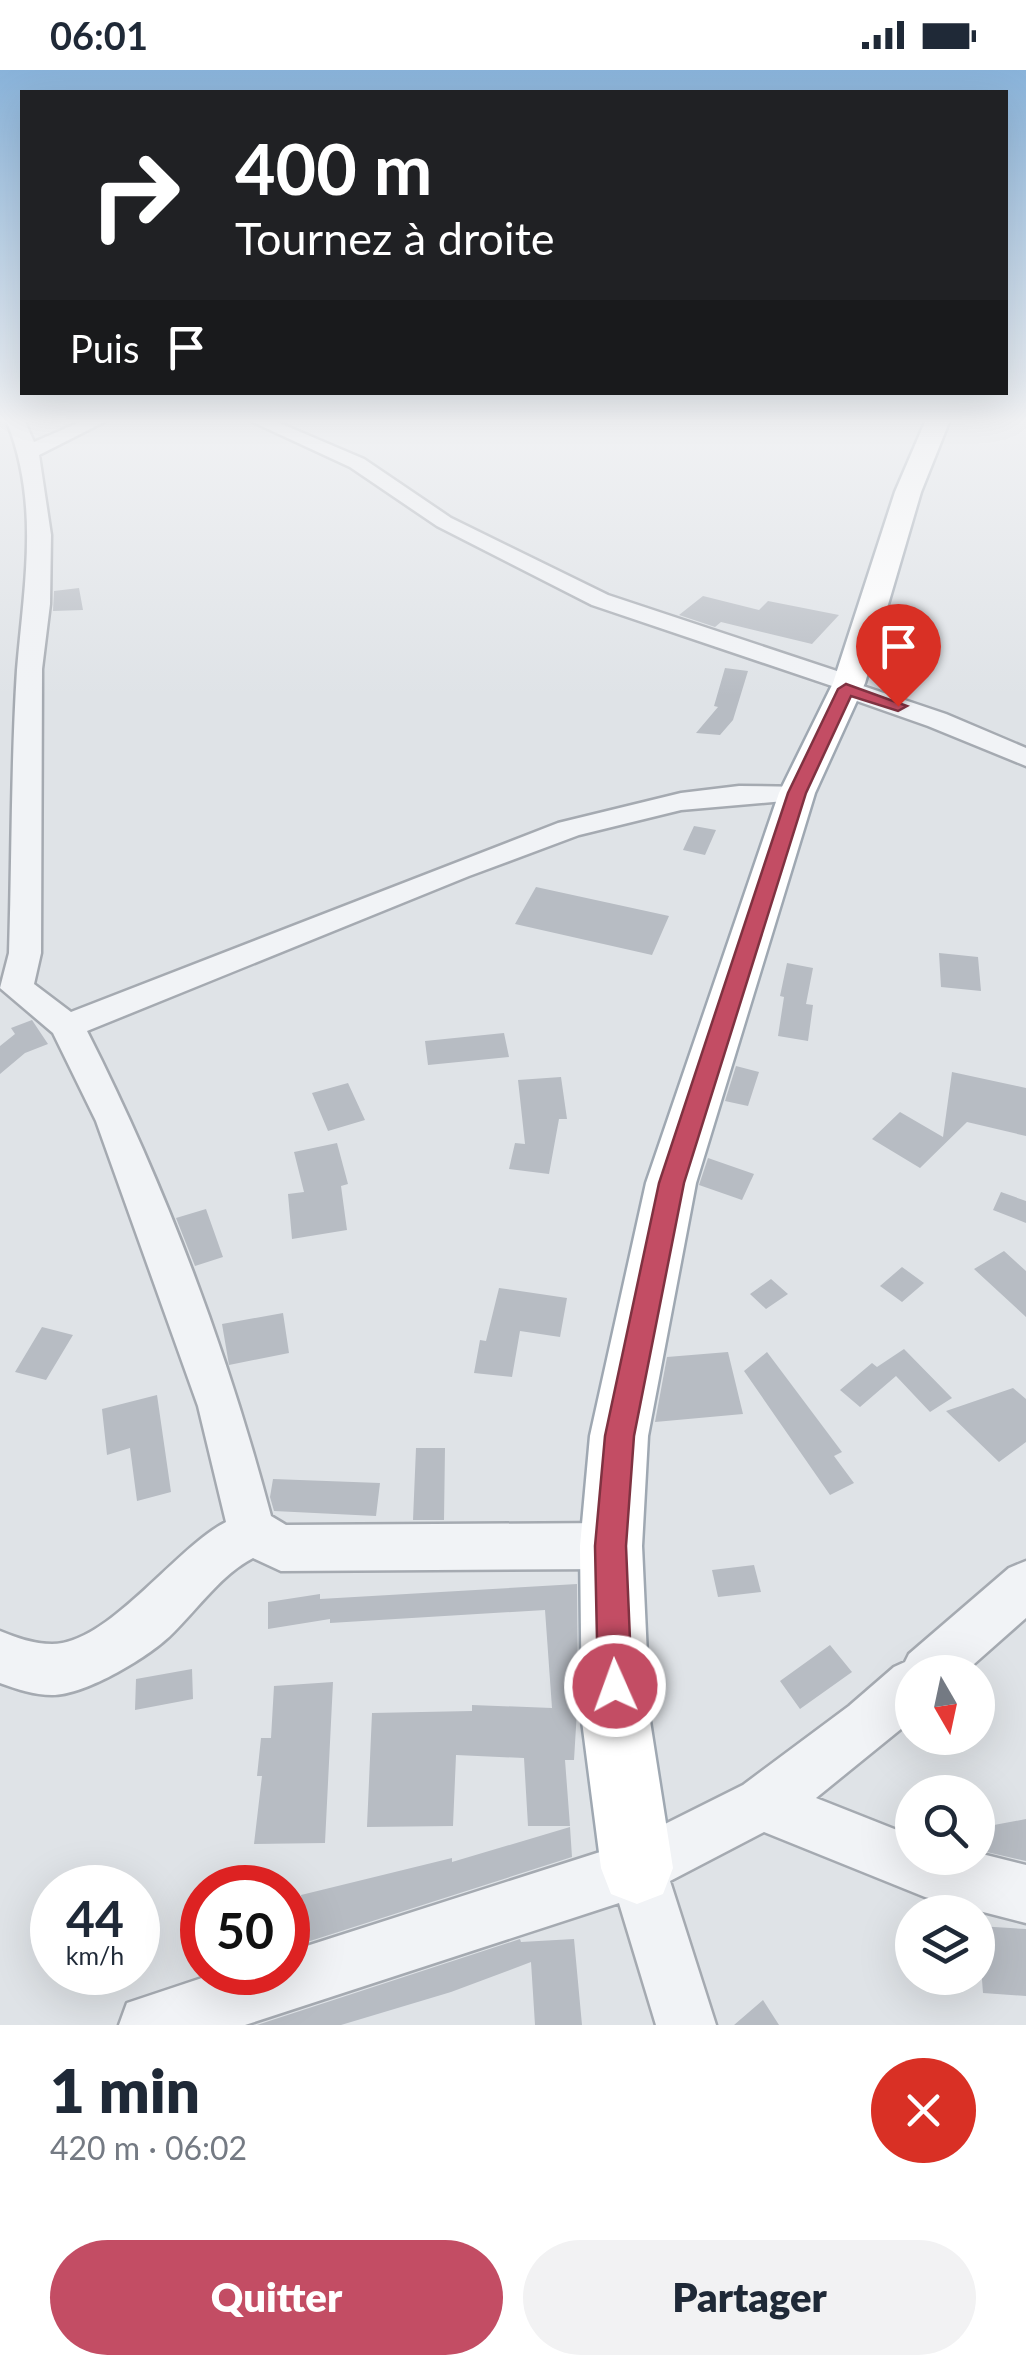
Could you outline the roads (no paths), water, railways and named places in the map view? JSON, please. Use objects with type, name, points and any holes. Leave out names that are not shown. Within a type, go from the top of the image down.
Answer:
[{"type":"main road","points":[[637,1868],[616,1721],[611,1546],[619,1436],[671,1183],[797,793],[848,686],[901,513]]},
{"type":"street","points":[[36,513],[40,535],[38,604],[30,669],[25,954],[8,983],[67,1026],[114,1121],[220,1406],[238,1488],[254,1532],[280,1548],[611,1546]]},
{"type":"street","points":[[431,513],[600,600],[848,686],[1026,758]]},
{"type":"street","points":[[67,1026],[182,983],[518,844],[689,802],[752,791],[797,793]]},
{"type":"street","points":[[0,1657],[24,1666],[55,1670],[86,1662],[152,1619],[220,1549],[254,1532]]},
{"type":"street","points":[[946,1655],[1026,1584]]},
{"type":"street","points":[[149,2025],[554,1898],[637,1868],[762,1804],[895,1701]]},
{"type":"street","points":[[762,1804],[925,1868],[1026,1894]]},
{"type":"street","points":[[637,1868],[686,2025]]}]
